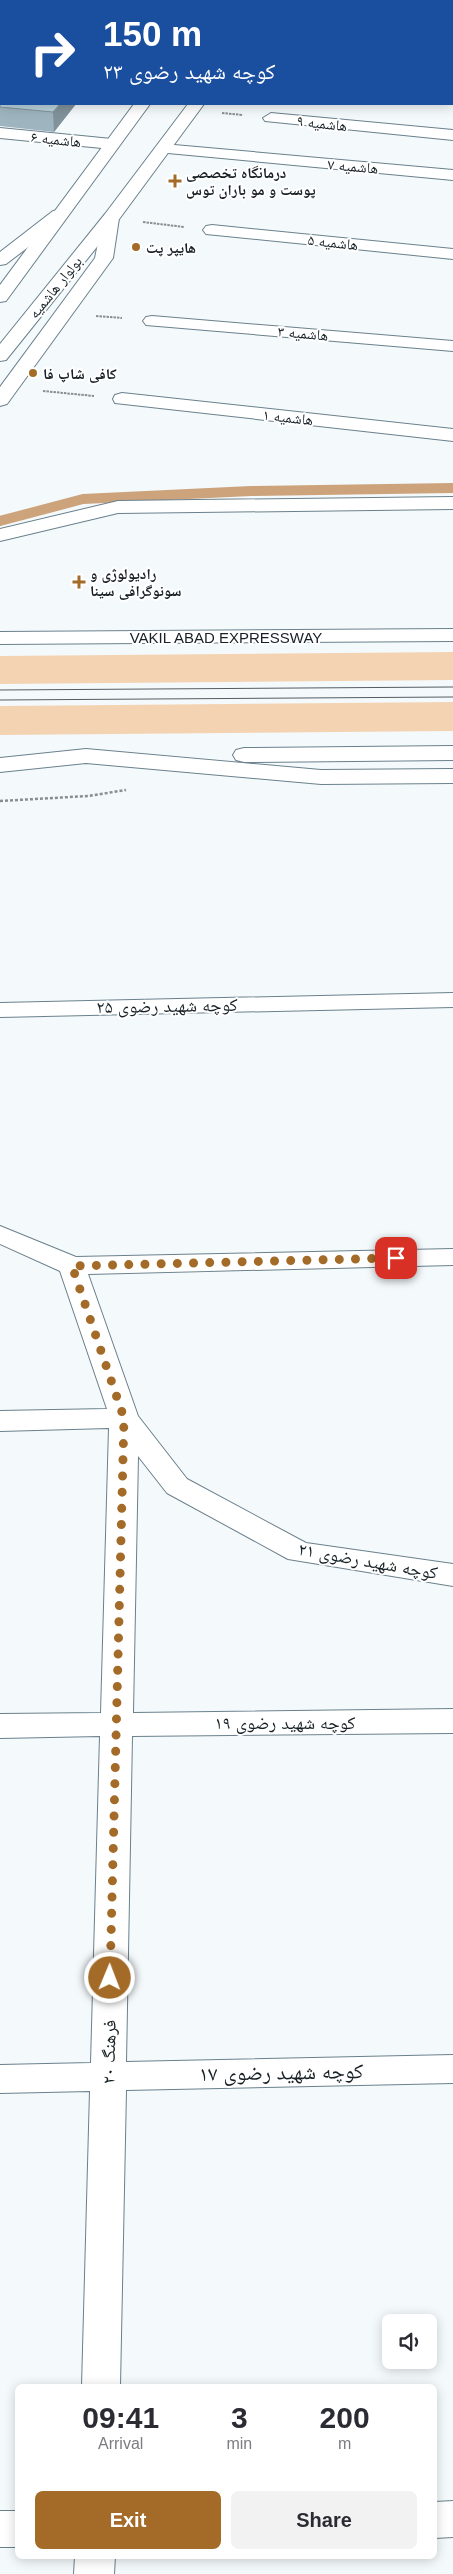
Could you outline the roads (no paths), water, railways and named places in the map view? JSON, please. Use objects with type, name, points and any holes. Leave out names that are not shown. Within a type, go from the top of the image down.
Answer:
[{"type":"main road","points":[[0,297],[58,215],[141,105]]},
{"type":"main road","name":"بولوار هاشمیه","points":[[0,356],[111,218],[194,107]]},
{"type":"main road","name":"هاشمیه ۹","points":[[271,118],[453,135]]},
{"type":"main road","name":"هاشمیه ۶","points":[[0,133],[112,144]]},
{"type":"main road","name":"هاشمیه ۷","points":[[163,149],[453,175]]},
{"type":"main road","points":[[0,260],[58,215]]},
{"type":"main road","points":[[5,394],[66,313],[104,258],[111,218]]},
{"type":"main road","name":"هاشمیه ۵","points":[[212,230],[453,254]]},
{"type":"main road","name":"هاشمیه ۳","points":[[152,321],[453,346]]},
{"type":"main road","name":"هاشمیه ۱","points":[[122,399],[453,435]]},
{"type":"main road","points":[[0,535],[118,507],[453,503]]},
{"type":"main road","points":[[0,625],[50,638]]},
{"type":"main road","name":"VAKIL ABAD EXPRESSWAY","points":[[0,638],[453,635]]},
{"type":"main road","points":[[0,756],[453,753]]},
{"type":"main road","points":[[0,765],[86,756],[321,777],[453,776]]},
{"type":"main road","name":"کوچه شهید رضوی ۲۵","points":[[0,1010],[453,1000]]},
{"type":"main road","points":[[0,1234],[72,1266],[453,1257]]},
{"type":"main road","name":"فرهنگ ۲۰","points":[[72,1266],[124,1418],[100,2384]]},
{"type":"main road","points":[[0,1421],[124,1418]]},
{"type":"main road","name":"کوچه شهید رضوی ۲۱","points":[[124,1418],[177,1486],[300,1552],[452,1575]]},
{"type":"main road","name":"کوچه شهید رضوی ۱۹","points":[[0,1726],[453,1721]]},
{"type":"main road","name":"کوچه شهید رضوی ۱۷","points":[[0,2079],[453,2069]]},
{"type":"main road","points":[[437,2520],[453,2520]]},
{"type":"main road","points":[[0,2529],[15,2529]]},
{"type":"main road","points":[[94,2574],[95,2559]]},
{"type":"waterway","points":[[0,521],[83,499],[251,491],[453,488]]},
{"type":"tram line","points":[[0,690],[453,687]]},
{"type":"tram line","points":[[0,700],[453,697]]},
{"type":"place","name":"درمانگاه تخصصی پوست و مو باران توس","points":[[175,181]]},
{"type":"place","name":"هایپر پت","points":[[136,247]]},
{"type":"place","name":"کافی شاپ فا","points":[[33,373]]},
{"type":"place","name":"رادیولوژی و سونوگرافی سینا","points":[[79,582]]}]
